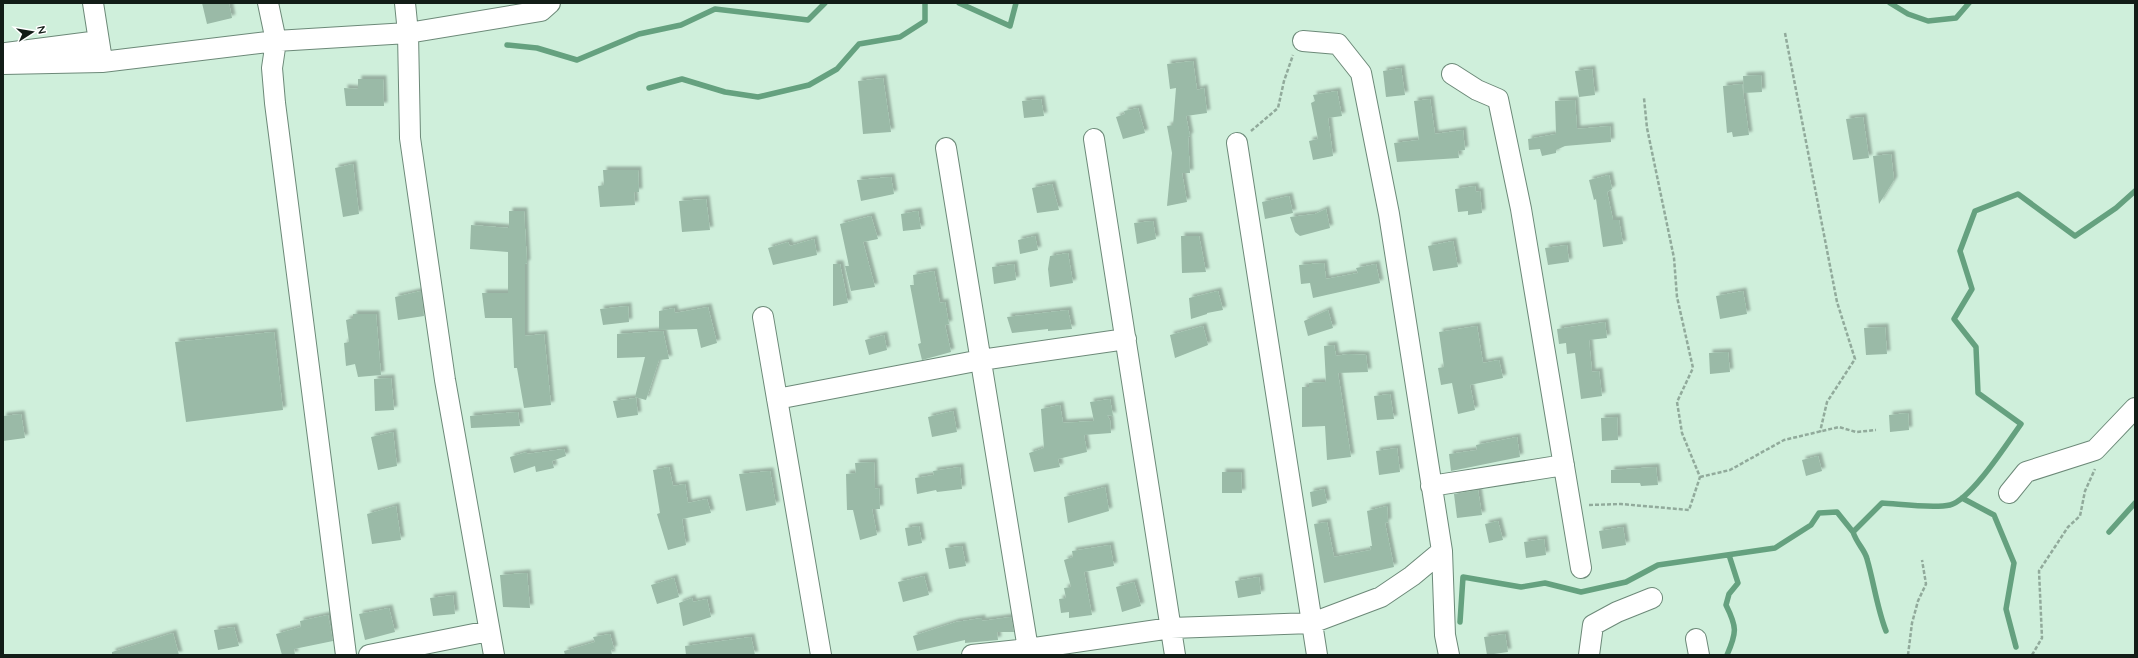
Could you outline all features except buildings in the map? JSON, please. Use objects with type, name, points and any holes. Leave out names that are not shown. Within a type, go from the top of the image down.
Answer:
[{"type":"street","points":[[93,3],[102,62]]},
{"type":"street","points":[[268,3],[276,41],[272,68],[275,96],[346,655]]},
{"type":"street","points":[[405,3],[408,33],[410,138],[445,380],[488,631],[494,655]]},
{"type":"street","points":[[3,64],[102,62],[276,41],[408,33],[541,10],[550,3]]},
{"type":"street","points":[[3,54],[99,41]]},
{"type":"street","points":[[1303,41],[1338,44],[1361,73],[1389,214],[1442,551],[1445,635],[1449,655]]},
{"type":"street","points":[[1452,74],[1477,90],[1498,98],[1521,209],[1582,568]]},
{"type":"street","points":[[1094,138],[1175,655]]},
{"type":"street","points":[[1237,143],[1317,655]]},
{"type":"street","points":[[946,148],[1029,652]]},
{"type":"street","points":[[763,317],[821,655]]},
{"type":"street","points":[[777,399],[981,360],[1126,339]]},
{"type":"street","points":[[2009,492],[2026,472],[2095,450],[2135,408]]},
{"type":"street","points":[[1431,486],[1564,466]]},
{"type":"street","points":[[972,655],[1029,652],[1171,628],[1312,623],[1381,597],[1412,576],[1442,551]]},
{"type":"street","points":[[1590,654],[1593,625],[1617,612],[1652,598]]},
{"type":"street","points":[[369,655],[488,631]]},
{"type":"path","points":[[1785,33],[1837,302],[1855,359],[1827,402],[1820,432]]},
{"type":"path","points":[[1237,143],[1278,108],[1284,81],[1292,58],[1303,41]]},
{"type":"path","points":[[1571,506],[1621,504],[1689,510],[1700,477],[1682,433],[1677,402],[1693,368],[1677,297],[1674,258],[1654,167],[1647,128],[1644,98]]},
{"type":"path","points":[[1700,477],[1730,470],[1784,440],[1839,427],[1856,432],[1876,430]]},
{"type":"path","points":[[2032,655],[2042,638],[2039,571],[2068,527],[2080,516],[2085,491],[2097,463],[2095,450]]},
{"type":"path","points":[[1908,655],[1912,624],[1918,600],[1926,584],[1922,560]]},
{"type":"waterway","points":[[507,45],[537,48],[577,60],[639,34],[681,25],[715,9],[808,20],[825,3]]},
{"type":"waterway","points":[[649,88],[682,79],[725,92],[758,97],[809,85],[837,69],[859,44],[900,37],[925,21],[925,3]]},
{"type":"waterway","points":[[959,3],[1010,26],[1016,3]]},
{"type":"waterway","points":[[1890,3],[1908,14],[1928,21],[1956,18],[1969,3]]},
{"type":"waterway","points":[[1460,622],[1463,577],[1521,587],[1545,583],[1581,592],[1626,582],[1658,565],[1775,548],[1811,525],[1819,513],[1837,512],[1853,532],[1882,503],[1935,507],[1950,505],[1959,501],[1978,482],[2021,424],[1978,393],[1976,347],[1954,319],[1972,289],[1960,251],[1975,211],[2018,194],[2075,236],[2116,208],[2135,191]]},
{"type":"waterway","points":[[1962,498],[1994,515],[2014,563],[2006,609],[2016,647]]},
{"type":"waterway","points":[[2109,532],[2135,503]]},
{"type":"waterway","points":[[1853,532],[1866,556],[1886,631]]},
{"type":"waterway","points":[[1727,655],[1733,641],[1734,624],[1726,605],[1729,594],[1738,583],[1729,555]]}]
